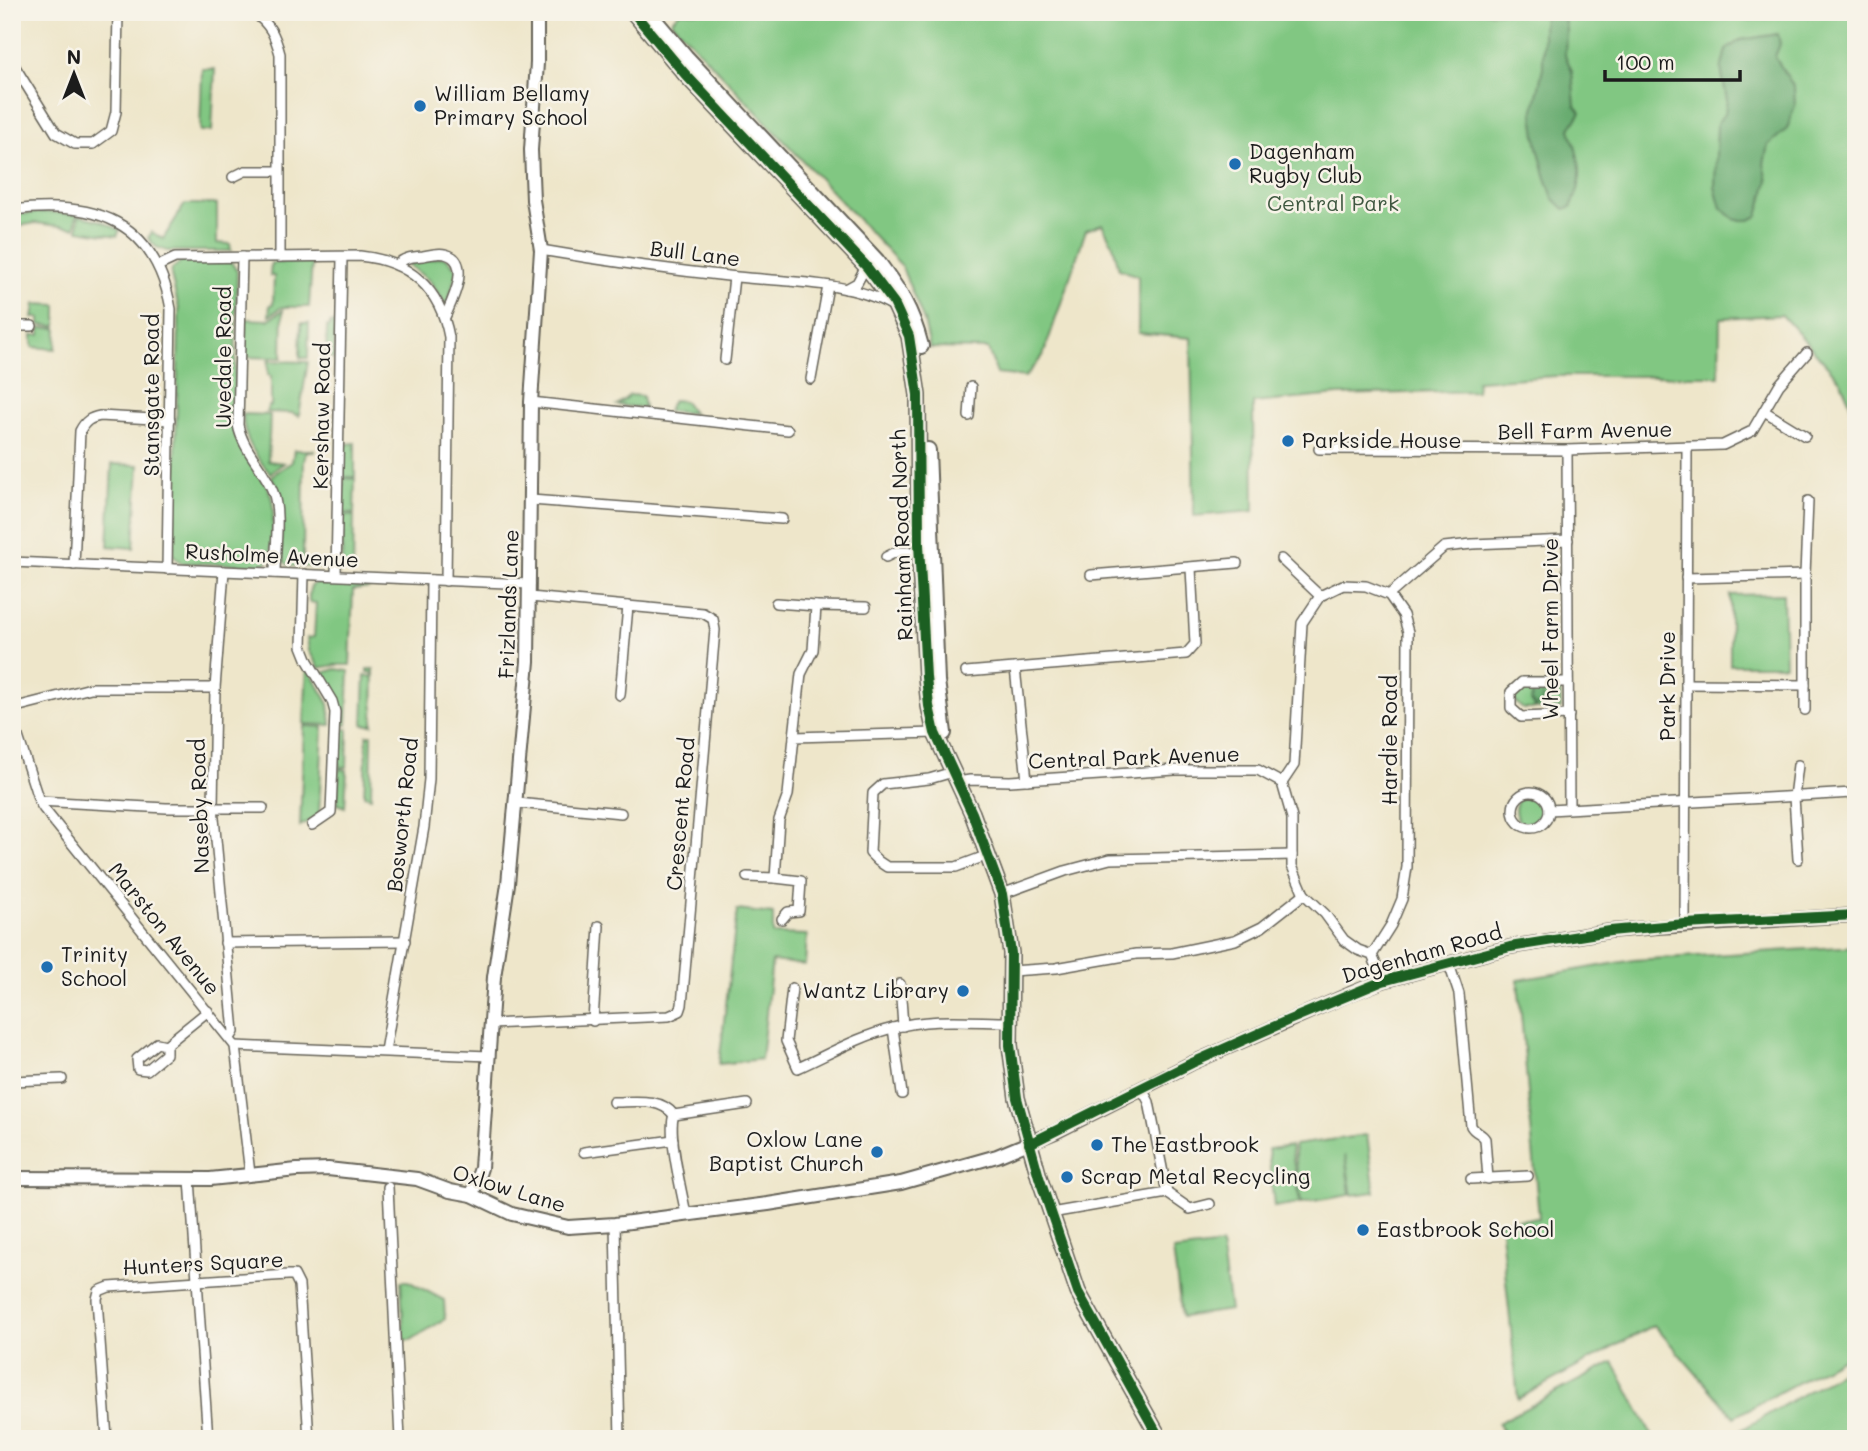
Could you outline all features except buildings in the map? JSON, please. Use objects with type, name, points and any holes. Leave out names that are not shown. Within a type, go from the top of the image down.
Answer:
[{"type":"main road","name":"Rainham Road North","points":[[633,12],[685,74],[866,266],[897,308],[909,336],[917,381],[920,552],[926,677],[936,733],[988,855],[1007,916],[1013,1079],[1051,1213],[1078,1292],[1160,1439]]},
{"type":"main road","name":"Rainham Road North","points":[[648,12],[685,57],[877,261],[909,307],[921,347],[927,388],[937,681],[945,752]]},
{"type":"street","points":[[12,62],[57,133],[75,144],[93,144],[111,131],[116,112],[118,12]]},
{"type":"street","points":[[253,12],[266,21],[275,34],[280,54],[281,257]]},
{"type":"street","name":"Frizlands Lane","points":[[472,1195],[481,1168],[494,977],[508,884],[526,700],[530,590],[531,402],[541,250],[533,200],[531,150],[537,63],[537,12]]},
{"type":"street","points":[[233,177],[245,171],[279,171]]},
{"type":"street","name":"Stansgate Road","points":[[12,210],[65,208],[97,214],[124,226],[142,242],[158,265],[167,288],[171,309],[167,569]]},
{"type":"street","name":"Bull Lane","points":[[541,250],[734,277],[828,286],[885,301],[897,308]]},
{"type":"street","points":[[397,265],[407,258],[441,253],[458,264],[460,275],[445,317]]},
{"type":"street","name":"Uvedale Road","points":[[242,257],[239,425],[244,444],[267,478],[276,500],[275,573]]},
{"type":"street","name":"Kershaw Road","points":[[336,575],[342,257]]},
{"type":"street","points":[[158,265],[175,258],[377,258],[397,265],[429,289],[445,317],[449,337],[446,580]]},
{"type":"street","points":[[846,289],[857,283],[866,266]]},
{"type":"street","points":[[725,360],[734,277]]},
{"type":"street","points":[[811,379],[828,286]]},
{"type":"street","points":[[12,326],[32,326]]},
{"type":"street","name":"Bell Farm Avenue","points":[[1318,449],[1567,450],[1723,445],[1752,431],[1779,385],[1807,353]]},
{"type":"street","points":[[970,416],[971,387]]},
{"type":"street","points":[[531,402],[788,430]]},
{"type":"street","points":[[1764,411],[1805,436]]},
{"type":"street","points":[[74,565],[80,431],[84,423],[92,417],[100,416],[170,420]]},
{"type":"street","name":"Park Drive","points":[[1685,924],[1687,447]]},
{"type":"street","name":"Wheel Farm Drive","points":[[1567,450],[1569,807]]},
{"type":"street","points":[[531,500],[782,519]]},
{"type":"street","points":[[1805,710],[1808,501]]},
{"type":"street","points":[[1383,981],[1372,955],[1357,950],[1344,940],[1325,914],[1304,894],[1292,866],[1292,818],[1282,783],[1294,765],[1302,623],[1320,596],[1343,585],[1366,586],[1389,595],[1444,547],[1568,540]]},
{"type":"street","points":[[886,557],[896,552],[920,552]]},
{"type":"street","points":[[1281,559],[1320,596]]},
{"type":"street","name":"Rusholme Avenue","points":[[12,562],[446,580],[530,590]]},
{"type":"street","points":[[1091,575],[1237,563]]},
{"type":"street","points":[[967,672],[1186,654],[1195,644],[1191,568]]},
{"type":"street","name":"Naseby Road","points":[[224,571],[215,688],[213,807],[234,1032],[232,1042]]},
{"type":"street","points":[[304,574],[302,646],[332,701],[335,712],[331,812],[312,825]]},
{"type":"street","points":[[1686,578],[1805,575]]},
{"type":"street","name":"Bosworth Road","points":[[385,1051],[424,827],[429,779],[431,580]]},
{"type":"street","name":"Crescent Road","points":[[491,1024],[669,1016],[680,1011],[715,630],[713,620],[703,613],[628,606],[530,590]]},
{"type":"street","name":"Hardie Road","points":[[1372,955],[1391,926],[1402,899],[1407,867],[1408,632],[1403,615],[1389,595]]},
{"type":"street","points":[[776,603],[866,607]]},
{"type":"street","points":[[620,695],[628,606]]},
{"type":"street","points":[[775,878],[779,820],[788,794],[801,674],[813,650],[816,606]]},
{"type":"street","points":[[1015,668],[1027,780]]},
{"type":"street","points":[[1568,682],[1522,682],[1511,692],[1511,708],[1521,717],[1569,715]]},
{"type":"street","points":[[1686,684],[1805,685]]},
{"type":"street","points":[[12,708],[91,688],[215,688]]},
{"type":"street","name":"Marston Avenue","points":[[12,718],[39,801],[232,1042]]},
{"type":"street","points":[[794,737],[936,733]]},
{"type":"street","points":[[1798,765],[1794,797],[1798,859]]},
{"type":"street","name":"Central Park Avenue","points":[[988,855],[956,867],[887,867],[870,853],[873,793],[883,784],[929,779],[956,777],[1027,780],[1133,771],[1258,770],[1282,783]]},
{"type":"street","points":[[1532,792],[1543,797],[1549,810],[1545,820],[1534,827],[1522,825],[1517,821],[1513,810],[1519,796],[1532,792]]},
{"type":"street","points":[[1549,810],[1685,800],[1853,793]]},
{"type":"street","points":[[39,801],[166,808],[263,808]]},
{"type":"street","points":[[517,803],[621,813]]},
{"type":"street","points":[[1002,894],[1065,871],[1110,859],[1292,855]]},
{"type":"street","points":[[747,877],[801,881],[799,911],[788,912],[782,919]]},
{"type":"street","points":[[1011,971],[1056,968],[1136,954],[1172,953],[1235,940],[1262,927],[1304,894]]},
{"type":"street","name":"Dagenham Road","points":[[1030,1144],[1192,1063],[1383,981],[1510,947],[1610,931],[1685,924],[1856,915]]},
{"type":"street","points":[[593,1021],[599,926]]},
{"type":"street","points":[[225,943],[405,941]]},
{"type":"street","points":[[1450,964],[1459,994],[1471,1126],[1485,1139],[1488,1178]]},
{"type":"street","points":[[901,984],[898,1027],[902,1094]]},
{"type":"street","points":[[792,988],[786,1041],[798,1068],[870,1035],[898,1027],[961,1020],[1011,1022]]},
{"type":"street","points":[[166,1045],[208,1011]]},
{"type":"street","points":[[250,1174],[232,1042],[489,1056]]},
{"type":"street","points":[[12,1081],[62,1079]]},
{"type":"street","points":[[1142,1089],[1149,1102],[1167,1193],[1190,1209],[1210,1204]]},
{"type":"street","points":[[613,1102],[645,1101],[662,1105],[674,1115],[747,1104]]},
{"type":"street","points":[[674,1115],[673,1140],[686,1214]]},
{"type":"street","points":[[584,1152],[673,1140]]},
{"type":"street","name":"Oxlow Lane","points":[[12,1178],[210,1180],[250,1174],[328,1169],[417,1179],[450,1191],[472,1195],[512,1214],[550,1225],[587,1227],[901,1183],[962,1167],[1030,1144]]},
{"type":"street","points":[[1471,1180],[1528,1176]]},
{"type":"street","points":[[190,1180],[208,1439]]},
{"type":"street","points":[[388,1187],[400,1439]]},
{"type":"street","points":[[1051,1213],[1167,1193]]},
{"type":"street","points":[[615,1224],[621,1439]]},
{"type":"street","name":"Hunters Square","points":[[107,1439],[97,1299],[99,1291],[109,1287],[288,1275],[297,1279],[309,1439]]},
{"type":"green space","name":"Central Park","points":[[680,12],[1856,12],[1856,418],[1841,381],[1782,315],[1720,318],[1719,376],[1556,376],[1477,381],[1476,391],[1338,395],[1253,403],[1254,511],[1194,516],[1191,338],[1138,333],[1138,276],[1119,269],[1113,245],[1102,224],[1086,230],[1043,356],[1025,377],[997,374],[988,349],[930,348],[924,321],[901,265],[671,21]]},
{"type":"green space","points":[[1545,12],[1563,12],[1566,30],[1565,55],[1572,71],[1575,105],[1581,112],[1570,129],[1580,168],[1579,186],[1571,207],[1564,209],[1553,198],[1545,175],[1533,114],[1543,68]]},
{"type":"green space","points":[[1741,12],[1771,12],[1768,18],[1745,20]]},
{"type":"green space","points":[[1778,34],[1780,44],[1775,57],[1794,87],[1795,105],[1787,129],[1768,145],[1764,164],[1768,181],[1758,216],[1750,220],[1736,220],[1721,208],[1715,187],[1717,123],[1725,113],[1727,100],[1721,69],[1726,50],[1740,40]]},
{"type":"green space","points":[[202,69],[215,69],[212,131],[200,131]]},
{"type":"green space","points":[[185,204],[217,204],[217,243],[230,244],[231,251],[167,251],[156,247],[148,238],[152,232],[163,239]]},
{"type":"green space","points":[[46,212],[77,214],[75,228],[36,223],[12,227],[12,215]]},
{"type":"green space","points":[[79,215],[120,230],[117,236],[78,230]]},
{"type":"green space","points":[[447,258],[457,270],[448,303],[445,304],[430,281],[407,264]]},
{"type":"green space","points":[[182,261],[231,262],[237,271],[234,431],[264,481],[273,504],[270,558],[264,565],[181,563],[173,555],[179,309],[171,275],[172,269]]},
{"type":"green space","points":[[312,262],[309,307],[282,307],[269,316],[270,305],[273,304],[274,276],[270,276],[271,263]]},
{"type":"green space","points":[[35,304],[57,305],[57,326],[40,325],[40,318],[33,318]]},
{"type":"green space","points":[[283,310],[282,358],[245,357],[245,319],[268,320]]},
{"type":"green space","points":[[301,323],[309,323],[308,358],[300,358]]},
{"type":"green space","points":[[330,323],[335,323],[334,359],[326,356],[327,326],[330,326]]},
{"type":"green space","points":[[40,328],[57,328],[56,349],[32,347],[32,335],[40,335]]},
{"type":"green space","points":[[268,361],[308,362],[299,416],[292,413],[267,412],[268,406],[271,406]]},
{"type":"green space","points":[[630,395],[642,396],[644,408],[617,405]]},
{"type":"green space","points":[[673,400],[684,401],[693,413],[667,411]]},
{"type":"green space","points":[[243,414],[270,415],[268,461],[284,463],[270,473],[251,446]]},
{"type":"green space","points":[[355,443],[355,477],[344,477],[344,448],[347,444]]},
{"type":"green space","points":[[294,450],[314,450],[306,452],[304,461],[303,558],[305,561],[317,561],[325,566],[322,567],[290,566],[281,560],[282,507],[271,476],[292,462]]},
{"type":"green space","points":[[112,464],[139,465],[134,548],[108,546]]},
{"type":"green space","points":[[344,478],[355,479],[354,514],[343,513]]},
{"type":"green space","points":[[343,515],[354,516],[353,569],[342,562]]},
{"type":"green space","points":[[318,582],[369,584],[369,588],[353,590],[350,665],[319,668],[309,651],[307,638],[314,637],[316,603],[309,602],[309,593],[312,585]]},
{"type":"green space","points":[[1783,594],[1785,665],[1730,665],[1730,595]]},
{"type":"green space","points":[[307,666],[329,704],[331,725],[304,724]]},
{"type":"green space","points":[[336,669],[349,671],[347,725],[341,725],[340,706],[322,673]]},
{"type":"green space","points":[[367,669],[374,669],[373,725],[363,723],[365,675],[373,677],[373,673],[367,672]]},
{"type":"green space","points":[[1524,685],[1560,685],[1561,709],[1523,709],[1515,702],[1515,692]]},
{"type":"green space","points":[[1534,686],[1541,687],[1543,694],[1542,704],[1535,707],[1531,701]]},
{"type":"green space","points":[[304,726],[323,727],[319,815],[300,826]]},
{"type":"green space","points":[[340,729],[348,729],[347,767],[339,767]]},
{"type":"green space","points":[[367,735],[372,735],[371,797],[364,795]]},
{"type":"green space","points":[[339,769],[347,770],[345,807],[337,804]]},
{"type":"green space","points":[[1531,794],[1542,799],[1547,810],[1542,821],[1531,826],[1520,821],[1515,810],[1520,799]]},
{"type":"green space","points":[[737,910],[773,914],[773,934],[807,935],[805,965],[772,961],[761,1059],[719,1064]]},
{"type":"green space","points":[[1856,946],[1856,1351],[1734,1417],[1654,1325],[1518,1399],[1500,1221],[1539,1218],[1518,980],[1634,960]]},
{"type":"green space","points":[[1367,1135],[1375,1192],[1352,1195],[1345,1155],[1350,1195],[1301,1203],[1294,1145]]},
{"type":"green space","points":[[1291,1146],[1300,1203],[1274,1207],[1268,1149]]},
{"type":"green space","points":[[1221,1245],[1230,1310],[1182,1317],[1173,1251]]},
{"type":"green space","points":[[401,1281],[408,1281],[444,1300],[445,1319],[411,1340],[404,1340]]},
{"type":"green space","points":[[1613,1362],[1652,1435],[1644,1439],[1506,1439],[1498,1423]]},
{"type":"green space","points":[[1856,1363],[1856,1439],[1727,1439],[1743,1429]]},
{"type":"cycle path","points":[[633,12],[685,74],[866,266],[894,303],[909,336],[918,395],[919,544],[929,706],[935,733],[972,813],[1002,894],[1011,953],[1010,1045],[1017,1098],[1039,1177],[1078,1292],[1160,1439]]},
{"type":"cycle path","points":[[1029,1144],[1192,1063],[1383,981],[1510,947],[1610,931],[1685,924],[1856,915]]},
{"type":"place","name":"William Bellamy Primary School","points":[[420,106]]},
{"type":"place","name":"Dagenham Rugby Club","points":[[1235,164]]},
{"type":"place","name":"Parkside House","points":[[1288,441]]},
{"type":"place","name":"Trinity School","points":[[47,967]]},
{"type":"place","name":"Wantz Library","points":[[963,991]]},
{"type":"place","name":"The Eastbrook","points":[[1097,1145]]},
{"type":"place","name":"Oxlow Lane Baptist Church","points":[[877,1152]]},
{"type":"place","name":"Scrap Metal Recycling","points":[[1067,1177]]},
{"type":"place","name":"Eastbrook School","points":[[1363,1230]]}]
